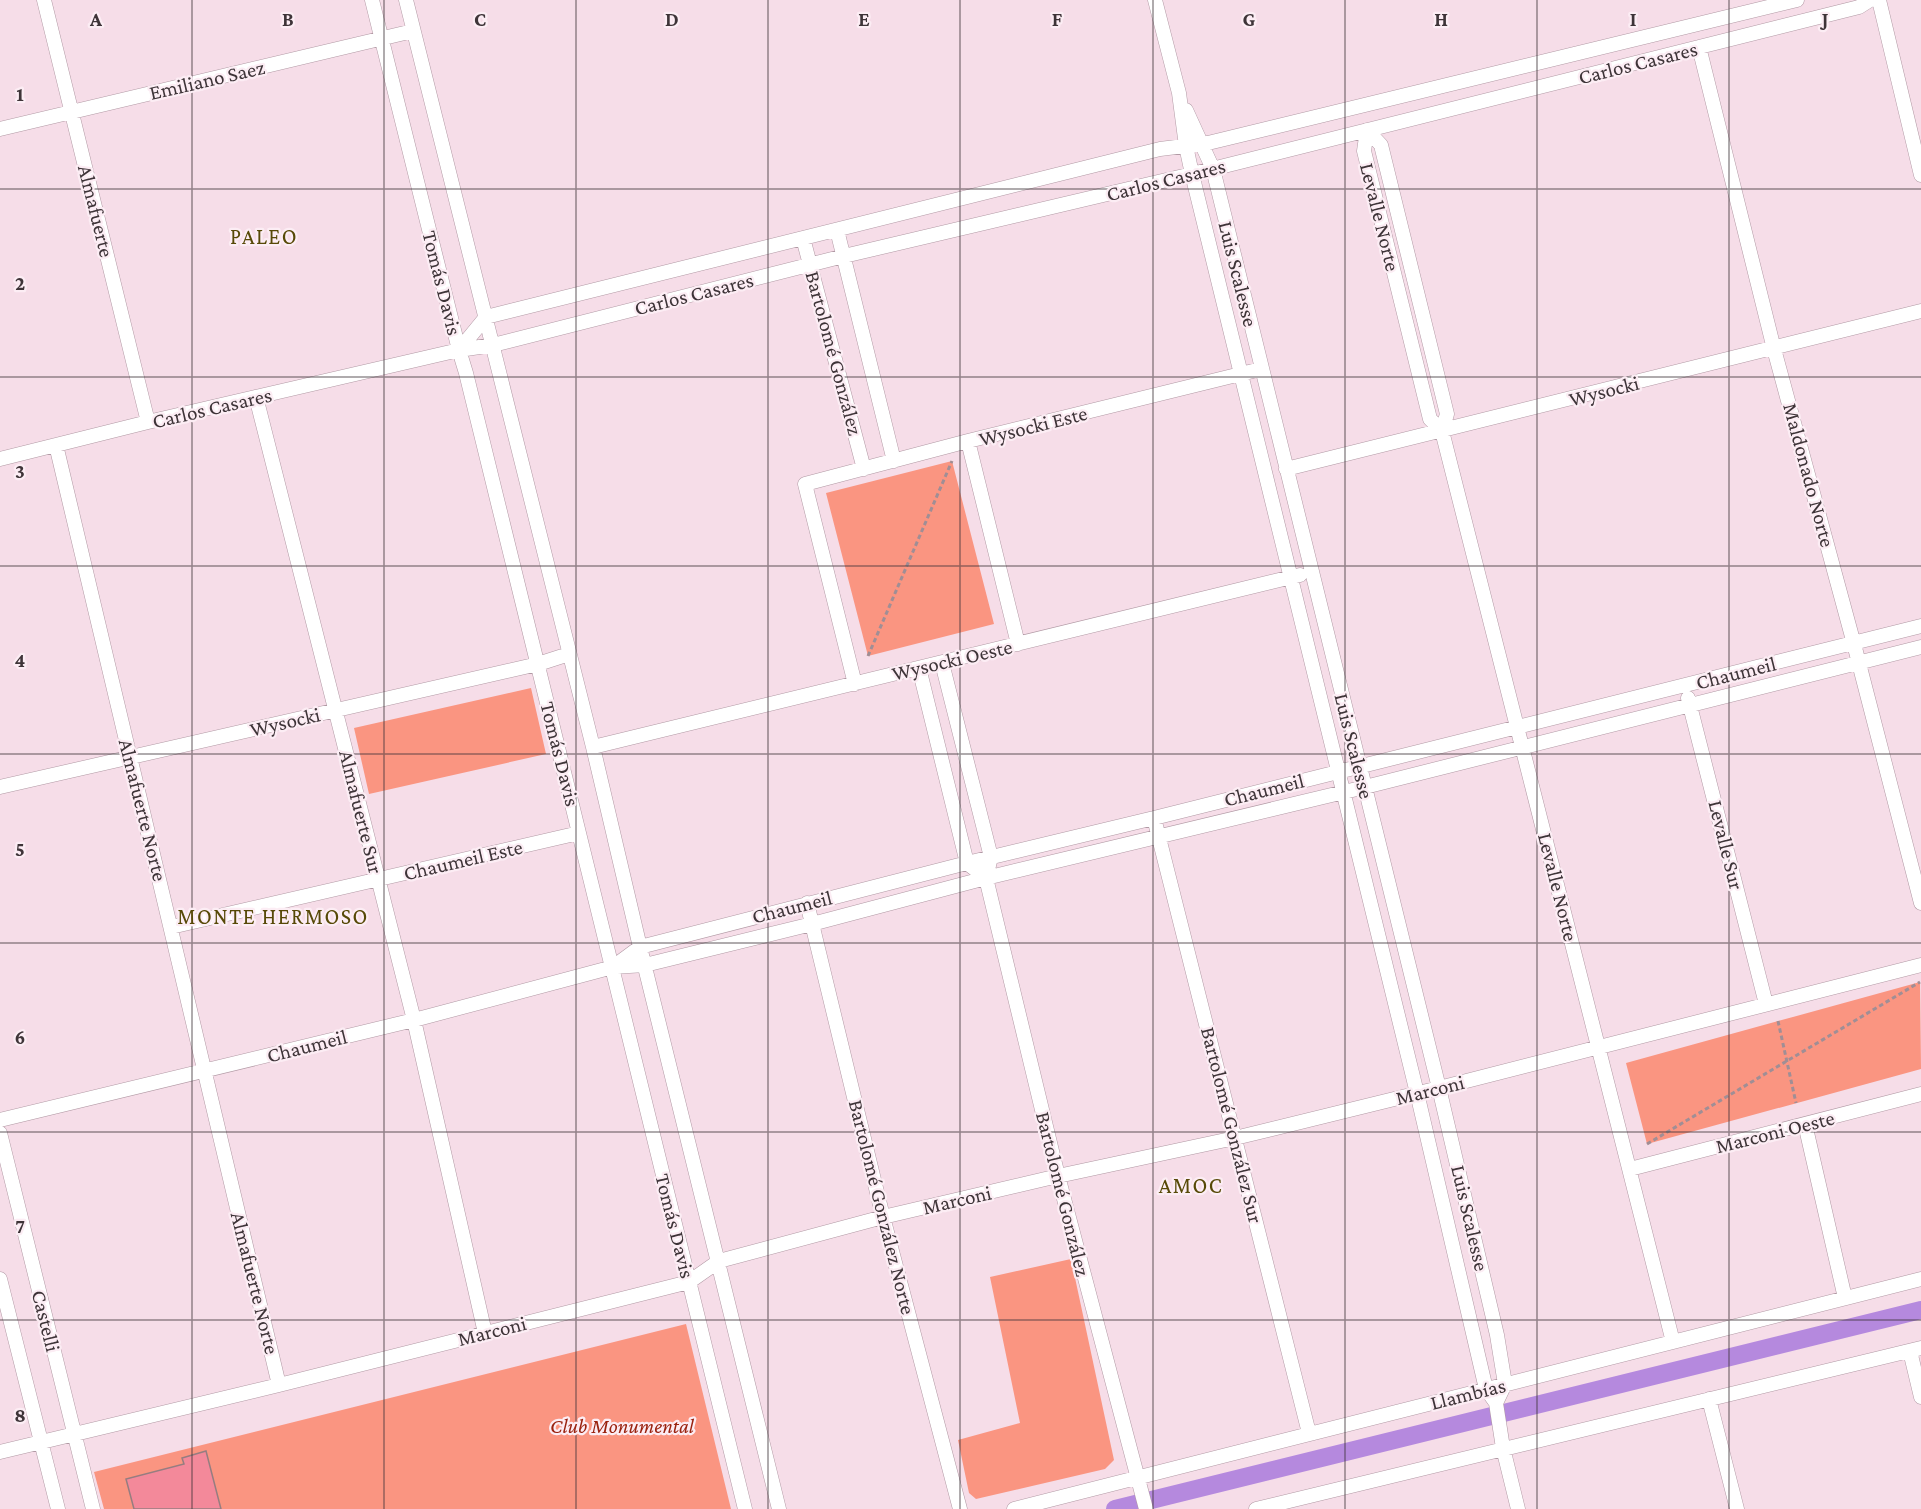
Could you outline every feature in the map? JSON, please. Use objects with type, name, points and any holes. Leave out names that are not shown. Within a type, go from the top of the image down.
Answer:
[{"type":"street","name":"Almafuerte","points":[[44,0],[148,422]]},
{"type":"street","name":"Tomás Davis","points":[[372,0],[469,384],[745,1509]]},
{"type":"street","name":"Tomás Davis","points":[[406,0],[593,747],[779,1509]]},
{"type":"street","name":"Luis Scalesse","points":[[1155,0],[1179,93],[1192,174],[1292,577],[1486,1389],[1496,1403],[1503,1448],[1518,1509]]},
{"type":"street","name":"Carlos Casares","points":[[486,317],[1160,149],[1200,144],[1797,0]]},
{"type":"street","name":"Carlos Casares","points":[[0,459],[148,422],[459,350],[493,345],[811,264],[1213,169],[1859,7],[1870,0]]},
{"type":"street","points":[[1879,0],[1921,175]]},
{"type":"street","name":"Emiliano Saez","points":[[0,129],[413,31]]},
{"type":"street","name":"Maldonado Norte","points":[[1700,47],[1774,349],[1921,903]]},
{"type":"street","name":"Luis Scalesse","points":[[1179,93],[1213,169],[1439,1088],[1497,1335],[1505,1384]]},
{"type":"street","name":"Levalle Norte","points":[[1367,130],[1381,145],[1447,414],[1442,431],[1673,1342]]},
{"type":"street","name":"Bartolomé González","points":[[837,230],[894,461]]},
{"type":"street","name":"Bartolomé González","points":[[803,238],[864,469]]},
{"type":"street","name":"Wysocki","points":[[1286,469],[1921,312]]},
{"type":"street","points":[[459,350],[486,317]]},
{"type":"street","name":"Wysocki Este","points":[[855,684],[805,484],[968,441],[1262,369]]},
{"type":"street","name":"Almafuerte Sur","points":[[256,397],[414,1020],[485,1333]]},
{"type":"street","points":[[968,441],[1018,645]]},
{"type":"street","name":"Almafuerte Norte","points":[[56,445],[279,1385]]},
{"type":"street","name":"Wysocki Oeste","points":[[593,747],[1311,573]]},
{"type":"street","name":"Chaumeil","points":[[613,967],[640,947],[807,903],[1921,626]]},
{"type":"street","name":"Chaumeil","points":[[0,1120],[414,1020],[613,967],[645,965],[812,924],[986,878],[1365,787],[1921,648]]},
{"type":"street","name":"Wysocki","points":[[0,786],[336,711],[538,664],[569,654]]},
{"type":"street","name":"Bartolomé González","points":[[942,663],[991,857],[986,878],[1058,1176],[1146,1509]]},
{"type":"street","points":[[919,668],[967,862],[986,878]]},
{"type":"street","name":"Levalle Sur","points":[[1685,686],[1766,1004]]},
{"type":"street","name":"Bartolomé González Sur","points":[[1154,818],[1161,837],[1309,1433]]},
{"type":"street","name":"Chaumeil Este","points":[[171,927],[579,833]]},
{"type":"street","name":"Bartolomé González Norte","points":[[807,903],[883,1217],[960,1509]]},
{"type":"street","name":"Marconi","points":[[0,1452],[689,1282],[719,1260],[883,1217],[1235,1138],[1417,1094],[1921,965]]},
{"type":"street","name":"Marconi Oeste","points":[[1630,1169],[1921,1094]]},
{"type":"street","points":[[1805,1124],[1845,1298]]},
{"type":"street","name":"Castelli","points":[[0,1132],[93,1509]]},
{"type":"street","name":"Castelli","points":[[0,1279],[58,1509]]},
{"type":"street","name":"Llambías","points":[[1014,1509],[1921,1279]]},
{"type":"street","points":[[1256,1509],[1916,1349],[1921,1397]]},
{"type":"street","points":[[1496,1403],[1505,1384]]},
{"type":"street","points":[[1709,1399],[1737,1509]]},
{"type":"path","points":[[868,656],[952,461]]},
{"type":"path","points":[[1647,1144],[1920,982]]},
{"type":"path","points":[[1778,1021],[1796,1103]]},
{"type":"green space","points":[[952,461],[994,624],[868,656],[826,493]]},
{"type":"green space","points":[[531,688],[546,754],[369,794],[354,728]]},
{"type":"green space","points":[[1920,982],[1921,1069],[1647,1144],[1626,1063]]},
{"type":"green space","points":[[1071,1259],[1114,1460],[1105,1469],[976,1499],[969,1493],[958,1440],[1020,1423],[990,1277]]},
{"type":"green space","name":"Club Monumental","points":[[686,1324],[731,1509],[104,1509],[94,1472]]},
{"type":"building","points":[[206,1451],[221,1509],[134,1509],[126,1479],[184,1464],[182,1458]]},
{"type":"waterway","points":[[1115,1509],[1921,1310]]},
{"type":"district","name":"PALEO","points":[[264,236]]},
{"type":"district","name":"MONTE HERMOSO","points":[[273,916]]},
{"type":"district","name":"AMOC","points":[[1191,1185]]}]
